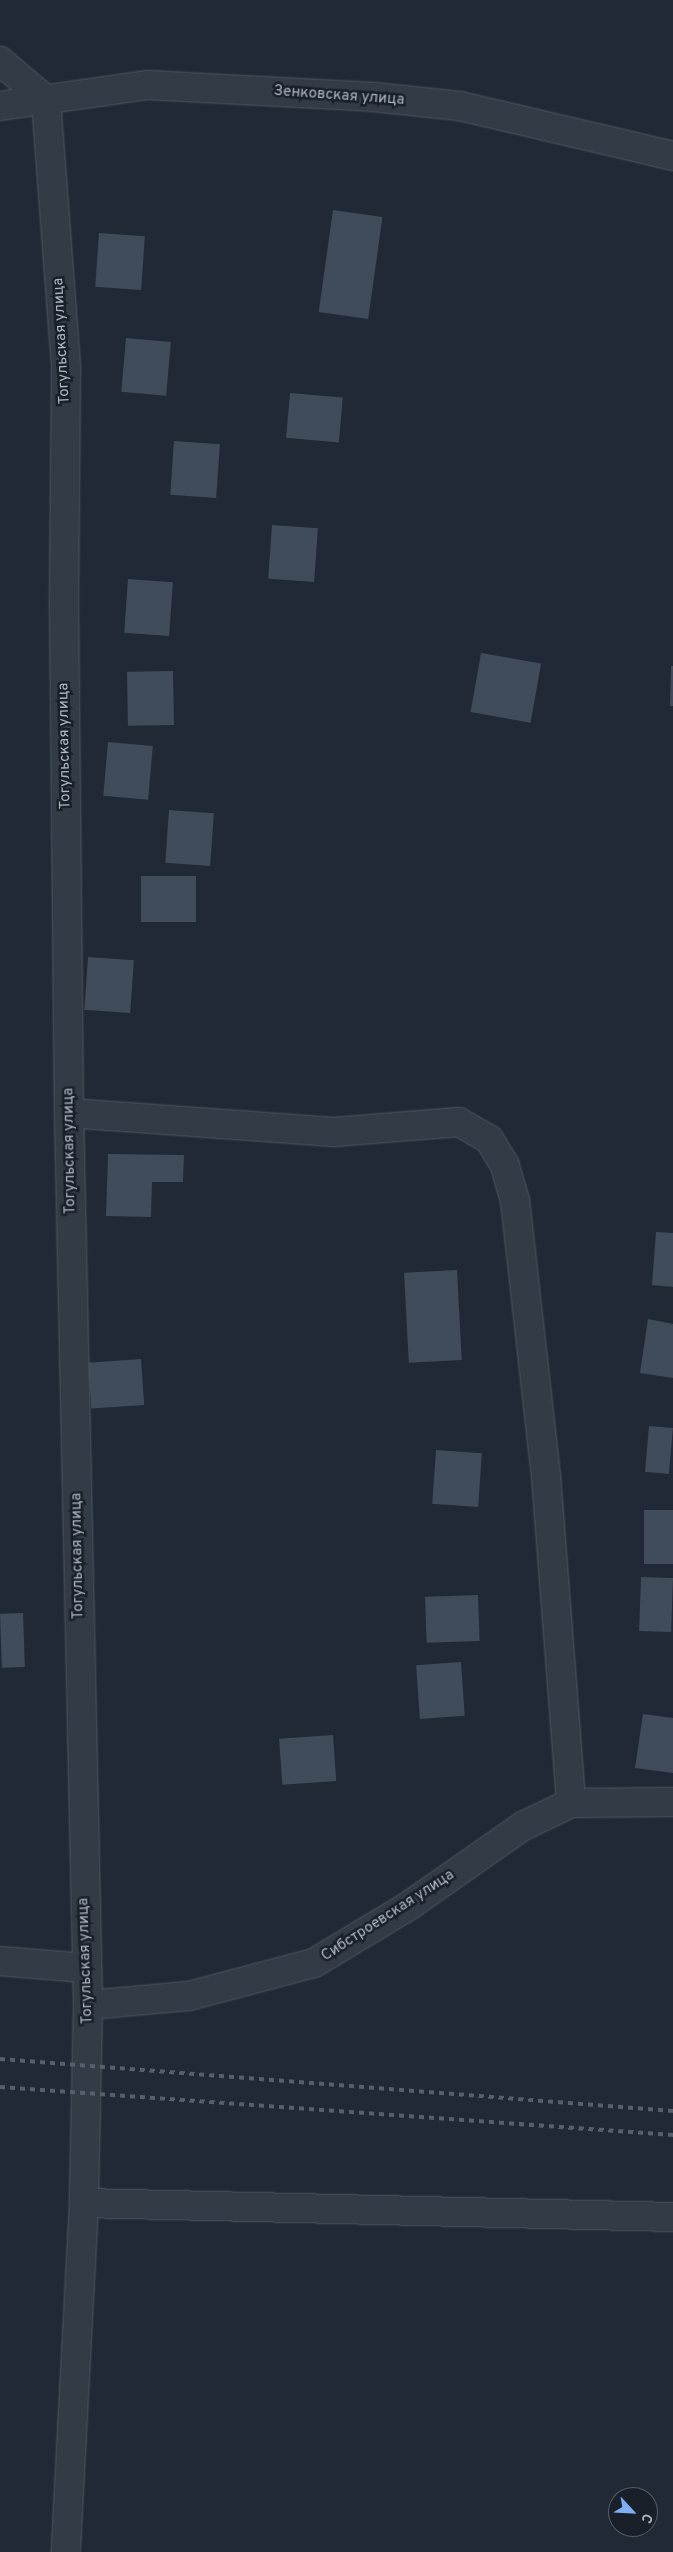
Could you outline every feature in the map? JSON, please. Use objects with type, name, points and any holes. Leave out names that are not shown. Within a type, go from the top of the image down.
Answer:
[{"type":"street","points":[[0,61],[46,100]]},
{"type":"street","name":"Зенковская улица","points":[[0,106],[147,85],[374,97],[460,106],[673,156]]},
{"type":"street","name":"Тогульская улица","points":[[46,100],[66,369],[64,605],[69,1113],[85,1968],[88,2005],[84,2203],[66,2552]]},
{"type":"street","points":[[69,1113],[334,1132],[459,1122],[490,1139],[505,1166],[515,1200],[546,1476],[571,1803]]},
{"type":"street","name":"Сибстроевская улица","points":[[88,2005],[189,1996],[314,1963],[410,1905],[523,1826],[571,1803],[673,1802]]},
{"type":"street","points":[[0,1961],[85,1968]]},
{"type":"street","points":[[84,2203],[673,2217]]},
{"type":"building","points":[[333,210],[383,217],[368,319],[319,312]]},
{"type":"building","points":[[99,233],[145,236],[141,290],[95,287]]},
{"type":"building","points":[[126,338],[171,342],[166,396],[121,392]]},
{"type":"building","points":[[290,393],[343,398],[339,442],[286,438]]},
{"type":"building","points":[[174,441],[220,444],[216,498],[170,495]]},
{"type":"building","points":[[272,525],[318,528],[314,582],[268,579]]},
{"type":"building","points":[[128,579],[173,582],[169,636],[124,633]]},
{"type":"building","points":[[481,653],[541,664],[531,723],[471,712]]},
{"type":"building","points":[[671,666],[673,666],[673,706],[670,706]]},
{"type":"building","points":[[173,671],[174,725],[128,726],[127,672]]},
{"type":"building","points":[[108,742],[153,746],[148,800],[103,796]]},
{"type":"building","points":[[169,810],[214,813],[210,866],[165,863]]},
{"type":"building","points":[[141,876],[196,876],[196,922],[141,922]]},
{"type":"building","points":[[88,957],[134,960],[130,1013],[84,1010]]},
{"type":"building","points":[[108,1154],[184,1155],[183,1182],[152,1182],[151,1217],[106,1216]]},
{"type":"building","points":[[656,1232],[673,1233],[673,1287],[652,1285]]},
{"type":"building","points":[[457,1270],[462,1360],[409,1363],[404,1273]]},
{"type":"building","points":[[648,1319],[673,1324],[673,1378],[640,1373]]},
{"type":"building","points":[[141,1359],[144,1405],[91,1409],[88,1363]]},
{"type":"building","points":[[649,1426],[673,1428],[669,1474],[645,1472]]},
{"type":"building","points":[[436,1450],[482,1453],[478,1507],[432,1504]]},
{"type":"building","points":[[644,1510],[673,1510],[673,1564],[644,1564]]},
{"type":"building","points":[[641,1577],[673,1578],[671,1632],[639,1631]]},
{"type":"building","points":[[478,1595],[480,1641],[427,1643],[425,1597]]},
{"type":"building","points":[[23,1613],[25,1667],[2,1668],[0,1614]]},
{"type":"building","points":[[461,1662],[465,1716],[420,1719],[416,1665]]},
{"type":"building","points":[[643,1714],[673,1718],[673,1773],[635,1768]]},
{"type":"building","points":[[333,1735],[336,1781],[282,1785],[279,1739]]},
{"type":"railway","points":[[0,2059],[673,2111]]},
{"type":"railway","points":[[0,2087],[673,2135]]}]
